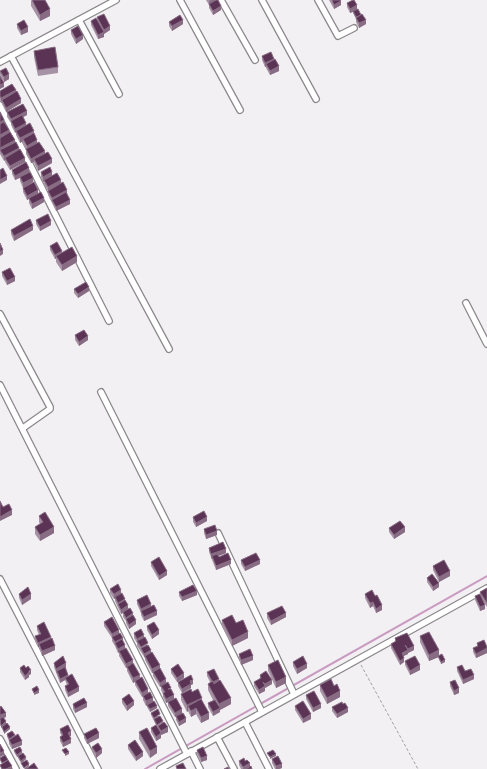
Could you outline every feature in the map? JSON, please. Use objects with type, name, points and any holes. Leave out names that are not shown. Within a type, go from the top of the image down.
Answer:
[{"type":"street","points":[[0,62],[116,0]]},
{"type":"street","points":[[180,0],[240,110]]},
{"type":"street","points":[[221,0],[255,60]]},
{"type":"street","points":[[262,0],[316,98]]},
{"type":"street","points":[[318,0],[338,36],[354,28]]},
{"type":"street","points":[[79,20],[119,94]]},
{"type":"street","points":[[11,56],[169,349]]},
{"type":"street","points":[[0,105],[109,321]]},
{"type":"street","points":[[466,304],[487,344]]},
{"type":"street","points":[[0,314],[50,407],[50,409],[22,428]]},
{"type":"street","points":[[0,385],[180,742],[200,769]]},
{"type":"street","points":[[101,392],[261,711]]},
{"type":"street","points":[[218,533],[294,692]]},
{"type":"street","points":[[0,579],[98,769]]},
{"type":"street","points":[[160,769],[188,752],[245,722],[294,692],[358,660],[487,588]]},
{"type":"street","points":[[245,722],[269,769]]},
{"type":"street","points":[[217,737],[234,769]]},
{"type":"street","points":[[0,739],[16,769]]},
{"type":"path","points":[[358,660],[418,769]]},
{"type":"building","points":[[32,0],[45,0],[50,9],[40,15]]},
{"type":"building","points":[[218,0],[221,6],[213,11],[209,4]]},
{"type":"building","points":[[332,0],[340,0],[341,1],[334,5]]},
{"type":"building","points":[[353,0],[357,5],[350,9],[347,3]]},
{"type":"building","points":[[358,9],[361,15],[356,17],[353,11]]},
{"type":"building","points":[[104,14],[110,26],[104,30],[97,17]]},
{"type":"building","points":[[362,14],[366,20],[359,23],[356,18]]},
{"type":"building","points":[[180,15],[183,20],[172,26],[169,22]]},
{"type":"building","points":[[96,18],[104,32],[98,35],[91,21]]},
{"type":"building","points":[[24,20],[28,27],[21,31],[17,24]]},
{"type":"building","points":[[78,26],[83,35],[76,39],[71,30]]},
{"type":"building","points":[[55,47],[58,67],[38,70],[34,51]]},
{"type":"building","points":[[271,52],[274,59],[265,63],[262,56]]},
{"type":"building","points":[[275,59],[279,66],[270,71],[266,64]]},
{"type":"building","points":[[6,68],[9,74],[4,77],[0,71]]},
{"type":"building","points":[[0,76],[4,83],[0,85]]},
{"type":"building","points":[[12,84],[16,90],[1,98],[0,91]]},
{"type":"building","points":[[17,91],[21,99],[6,108],[2,100]]},
{"type":"building","points":[[23,104],[27,111],[11,119],[7,112]]},
{"type":"building","points":[[0,112],[4,120],[0,122]]},
{"type":"building","points":[[22,115],[26,123],[15,129],[11,121]]},
{"type":"building","points":[[4,122],[9,130],[0,135],[0,124]]},
{"type":"building","points":[[30,123],[34,131],[20,138],[16,131]]},
{"type":"building","points":[[10,132],[15,140],[0,148],[0,138]]},
{"type":"building","points":[[34,133],[37,140],[27,146],[23,139]]},
{"type":"building","points":[[16,142],[19,148],[4,156],[0,150]]},
{"type":"building","points":[[39,142],[45,151],[31,159],[26,149]]},
{"type":"building","points":[[20,149],[25,158],[10,166],[5,158]]},
{"type":"building","points":[[48,152],[52,159],[38,166],[34,159]]},
{"type":"building","points":[[26,162],[29,168],[15,176],[12,170]]},
{"type":"building","points":[[50,167],[52,172],[43,177],[41,172]]},
{"type":"building","points":[[3,168],[7,176],[0,180],[0,170]]},
{"type":"building","points":[[30,172],[33,178],[23,183],[20,177]]},
{"type":"building","points":[[57,173],[61,180],[48,187],[44,180]]},
{"type":"building","points":[[34,182],[38,190],[27,196],[23,188]]},
{"type":"building","points":[[63,182],[67,190],[52,198],[48,191]]},
{"type":"building","points":[[41,192],[44,198],[32,204],[29,198]]},
{"type":"building","points":[[66,192],[70,200],[56,207],[52,200]]},
{"type":"building","points":[[48,214],[51,221],[40,227],[36,220]]},
{"type":"building","points":[[30,219],[33,226],[14,236],[11,230]]},
{"type":"building","points":[[57,242],[62,251],[55,255],[50,246]]},
{"type":"building","points":[[0,243],[3,250],[0,252]]},
{"type":"building","points":[[72,247],[77,256],[62,265],[56,256]]},
{"type":"building","points":[[10,268],[15,277],[7,281],[2,272]]},
{"type":"building","points":[[86,282],[89,287],[78,294],[74,289]]},
{"type":"building","points":[[84,330],[88,336],[79,342],[75,335]]},
{"type":"building","points":[[0,501],[3,507],[9,504],[12,510],[0,517]]},
{"type":"building","points":[[204,511],[207,517],[196,523],[193,517]]},
{"type":"building","points":[[45,512],[54,527],[40,535],[35,527],[43,522],[39,516]]},
{"type":"building","points":[[400,521],[405,527],[394,535],[389,528]]},
{"type":"building","points":[[215,525],[217,531],[206,535],[204,529]]},
{"type":"building","points":[[223,542],[226,549],[211,554],[209,548]]},
{"type":"building","points":[[228,553],[231,560],[216,566],[212,556],[217,554],[219,557]]},
{"type":"building","points":[[256,553],[260,560],[245,567],[241,560]]},
{"type":"building","points":[[159,557],[167,571],[159,576],[151,562]]},
{"type":"building","points":[[444,560],[450,571],[439,577],[433,566]]},
{"type":"building","points":[[432,574],[439,583],[433,587],[427,578]]},
{"type":"building","points":[[118,584],[121,590],[114,594],[110,589]]},
{"type":"building","points":[[193,585],[197,591],[182,597],[179,592]]},
{"type":"building","points":[[28,587],[31,594],[22,600],[19,594]]},
{"type":"building","points":[[487,588],[487,603],[480,592]]},
{"type":"building","points":[[372,590],[375,596],[377,595],[382,605],[376,609],[373,602],[370,603],[365,594]]},
{"type":"building","points":[[122,593],[125,599],[118,603],[115,597]]},
{"type":"building","points":[[480,594],[485,605],[480,607],[475,596]]},
{"type":"building","points":[[147,595],[151,604],[141,609],[137,600]]},
{"type":"building","points":[[125,600],[128,605],[121,610],[118,604]]},
{"type":"building","points":[[154,605],[157,611],[144,617],[141,611]]},
{"type":"building","points":[[282,606],[286,613],[271,621],[267,613]]},
{"type":"building","points":[[130,608],[133,613],[126,618],[123,612]]},
{"type":"building","points":[[133,615],[136,620],[129,625],[126,619]]},
{"type":"building","points":[[232,615],[236,623],[243,620],[248,632],[232,640],[222,620]]},
{"type":"building","points":[[112,617],[119,630],[112,634],[104,622]]},
{"type":"building","points":[[44,622],[51,637],[38,643],[35,636],[41,634],[37,626]]},
{"type":"building","points":[[154,622],[159,630],[152,635],[147,626]]},
{"type":"building","points":[[141,629],[144,635],[137,639],[134,633]]},
{"type":"building","points":[[429,632],[439,650],[429,655],[420,636]]},
{"type":"building","points":[[120,633],[123,638],[115,642],[112,637]]},
{"type":"building","points":[[407,633],[414,646],[408,649],[405,645],[408,650],[402,653],[404,658],[400,661],[391,644],[396,641],[395,638]]},
{"type":"building","points":[[145,637],[148,643],[141,647],[137,641]]},
{"type":"building","points":[[52,638],[55,646],[42,651],[39,644]]},
{"type":"building","points":[[122,639],[125,645],[118,649],[115,643]]},
{"type":"building","points":[[484,640],[487,648],[476,654],[473,648],[478,646],[477,643]]},
{"type":"building","points":[[148,645],[151,650],[144,654],[141,648]]},
{"type":"building","points":[[126,648],[133,660],[126,664],[119,651]]},
{"type":"building","points":[[250,649],[253,656],[241,660],[239,654]]},
{"type":"building","points":[[152,652],[160,665],[152,669],[145,656]]},
{"type":"building","points":[[442,654],[445,660],[441,662],[438,656]]},
{"type":"building","points":[[63,656],[66,663],[56,669],[54,663]]},
{"type":"building","points":[[303,656],[307,664],[297,669],[293,662]]},
{"type":"building","points":[[415,656],[420,665],[410,671],[405,661]]},
{"type":"building","points":[[278,660],[286,677],[276,682],[268,665]]},
{"type":"building","points":[[133,663],[140,675],[133,678],[127,667]]},
{"type":"building","points":[[178,664],[184,673],[177,678],[171,669]]},
{"type":"building","points":[[24,665],[26,668],[28,666],[31,670],[25,676],[20,668]]},
{"type":"building","points":[[462,665],[465,671],[471,669],[474,675],[463,680],[457,667]]},
{"type":"building","points":[[65,667],[68,675],[60,679],[57,671]]},
{"type":"building","points":[[160,668],[166,679],[160,683],[153,672]]},
{"type":"building","points":[[214,669],[219,679],[213,682],[207,672]]},
{"type":"building","points":[[266,671],[272,680],[265,684],[263,682],[265,686],[259,690],[254,682],[261,678],[260,675]]},
{"type":"building","points":[[72,674],[79,687],[68,693],[65,686],[69,684],[65,678]]},
{"type":"building","points":[[191,675],[193,680],[190,681],[191,684],[182,689],[178,682]]},
{"type":"building","points":[[142,677],[148,689],[142,693],[135,681]]},
{"type":"building","points":[[331,679],[334,686],[337,684],[340,691],[327,698],[320,685]]},
{"type":"building","points":[[220,680],[231,698],[219,704],[208,684],[213,681],[214,684]]},
{"type":"building","points":[[455,680],[459,688],[454,691],[450,682]]},
{"type":"building","points":[[168,682],[171,688],[168,689],[171,689],[174,695],[166,699],[163,693],[165,692],[161,686]]},
{"type":"building","points":[[37,686],[39,690],[34,693],[32,689]]},
{"type":"building","points":[[191,689],[192,692],[198,689],[202,698],[187,705],[181,694]]},
{"type":"building","points":[[314,691],[321,704],[313,708],[306,695]]},
{"type":"building","points":[[150,692],[153,698],[146,701],[143,696]]},
{"type":"building","points":[[129,694],[134,701],[127,706],[122,699]]},
{"type":"building","points":[[84,698],[87,703],[75,709],[73,704]]},
{"type":"building","points":[[176,698],[182,709],[175,713],[168,702]]},
{"type":"building","points":[[201,699],[209,713],[201,717],[196,708],[191,711],[188,706]]},
{"type":"building","points":[[215,700],[220,708],[213,712],[208,703]]},
{"type":"building","points":[[154,701],[157,706],[150,709],[147,705]]},
{"type":"building","points":[[303,701],[311,714],[303,719],[295,706]]},
{"type":"building","points":[[342,702],[343,704],[345,703],[348,708],[337,714],[332,707]]},
{"type":"building","points":[[1,706],[6,713],[0,715],[0,707]]},
{"type":"building","points":[[158,709],[160,714],[154,718],[151,713]]},
{"type":"building","points":[[183,713],[186,718],[179,722],[176,716]]},
{"type":"building","points":[[160,716],[163,721],[157,725],[154,719]]},
{"type":"building","points":[[3,717],[6,721],[1,726],[0,719]]},
{"type":"building","points":[[164,722],[168,727],[161,731],[158,726]]},
{"type":"building","points":[[7,723],[10,727],[4,732],[2,727]]},
{"type":"building","points":[[68,725],[71,731],[68,733],[71,739],[63,743],[60,737],[63,735],[60,729]]},
{"type":"building","points":[[156,725],[161,733],[156,737],[151,728]]},
{"type":"building","points":[[96,728],[99,733],[87,740],[84,734]]},
{"type":"building","points":[[147,728],[157,747],[150,751],[139,732]]},
{"type":"building","points":[[12,731],[15,735],[9,739],[7,734]]},
{"type":"building","points":[[18,734],[22,741],[12,745],[9,740]]},
{"type":"building","points":[[135,740],[143,752],[136,757],[128,745]]},
{"type":"building","points":[[98,743],[102,749],[96,753],[92,747]]},
{"type":"building","points":[[0,744],[4,751],[0,753]]},
{"type":"building","points":[[20,747],[22,751],[17,755],[14,750]]},
{"type":"building","points":[[203,747],[207,756],[201,758],[197,750]]},
{"type":"building","points":[[66,748],[69,752],[65,754],[62,750]]},
{"type":"building","points":[[273,750],[276,754],[270,757],[267,753]]},
{"type":"building","points":[[23,753],[26,757],[21,761],[18,756]]},
{"type":"building","points":[[5,755],[8,760],[2,763],[0,758]]},
{"type":"building","points":[[278,756],[282,764],[276,766],[272,759]]},
{"type":"building","points":[[244,758],[245,761],[247,760],[250,763],[243,767],[239,761]]},
{"type":"building","points":[[8,760],[12,766],[2,769],[0,765]]},
{"type":"building","points":[[27,760],[29,764],[24,768],[21,763]]},
{"type":"building","points":[[34,763],[38,769],[26,769]]},
{"type":"building","points":[[183,763],[186,769],[177,769],[176,766]]},
{"type":"waterway","points":[[145,769],[487,576]]}]
